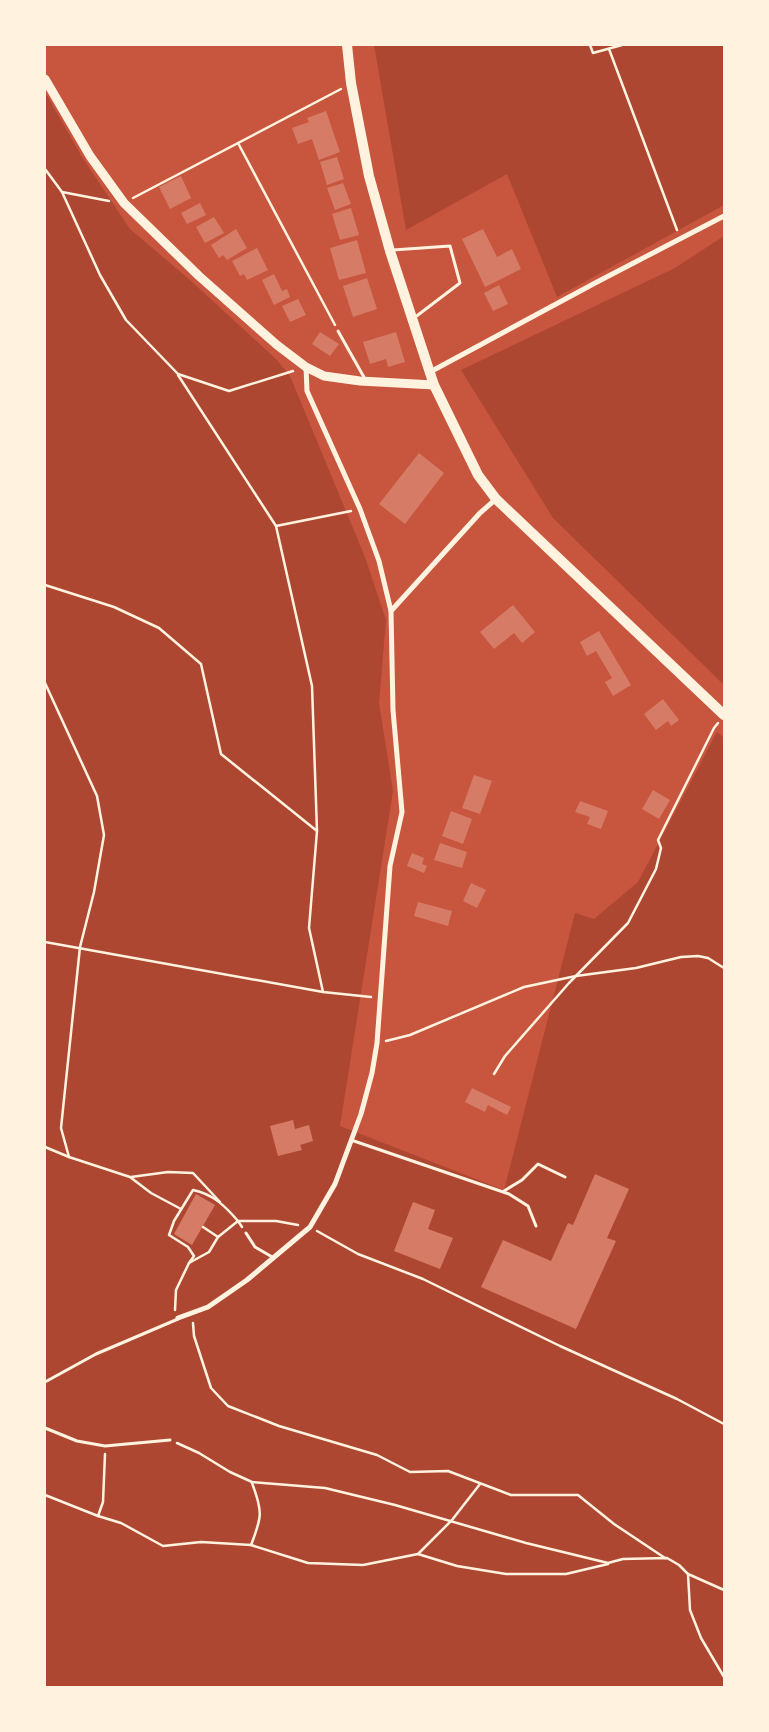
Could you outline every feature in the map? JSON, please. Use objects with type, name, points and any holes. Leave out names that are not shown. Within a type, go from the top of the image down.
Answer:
[{"type":"main road","points":[[348,45],[351,84],[369,176],[390,251],[434,385],[478,475],[496,499],[722,718]]},
{"type":"street","points":[[45,79],[90,156],[124,203],[277,345],[306,367],[324,376],[366,382],[434,385]]},
{"type":"street","points":[[430,372],[724,216]]},
{"type":"street","points":[[178,1318],[208,1307],[274,1259],[310,1227],[335,1184],[352,1140],[370,1081],[377,1043],[390,866],[402,812],[393,710],[391,611],[379,561],[360,509],[307,390],[306,367]]},
{"type":"street","points":[[391,611],[480,513],[496,499]]},
{"type":"lane","points":[[390,251],[450,246],[460,283],[413,318]]},
{"type":"lane","points":[[338,331],[366,382]]},
{"type":"lane","points":[[352,1140],[504,1192],[528,1206],[536,1226]]},
{"type":"lane","points":[[504,1192],[522,1180],[538,1164],[566,1177]]},
{"type":"lane","points":[[246,1233],[255,1247],[274,1259]]},
{"type":"lane","points":[[45,1382],[96,1354],[178,1318]]},
{"type":"lane","points":[[45,1428],[77,1441],[105,1446],[170,1440]]},
{"type":"path","points":[[590,45],[593,53],[622,45]]},
{"type":"path","points":[[609,49],[680,238]]},
{"type":"path","points":[[62,192],[124,203],[351,84]]},
{"type":"path","points":[[238,143],[338,331]]},
{"type":"path","points":[[45,169],[62,192],[100,275],[126,320],[178,374],[276,526],[312,686],[316,832],[309,928],[323,992]]},
{"type":"path","points":[[178,374],[229,391],[306,367]]},
{"type":"path","points":[[276,526],[360,509]]},
{"type":"path","points":[[45,585],[114,607],[160,628],[201,664],[221,754],[316,832]]},
{"type":"path","points":[[45,683],[97,796],[104,835],[94,892],[80,947],[61,1128],[69,1157]]},
{"type":"path","points":[[494,1074],[505,1056],[576,976],[628,923],[656,870],[661,848],[658,840],[714,728],[722,718]]},
{"type":"path","points":[[45,942],[323,992],[380,998]]},
{"type":"path","points":[[377,1043],[410,1035],[524,987],[576,976],[636,968],[681,957],[698,956],[708,958],[724,968]]},
{"type":"path","points":[[45,1147],[130,1177],[158,1197],[181,1209]]},
{"type":"path","points":[[130,1177],[168,1172],[193,1174],[238,1221],[246,1233]]},
{"type":"path","points":[[178,1318],[175,1311],[176,1290],[194,1256],[188,1247],[169,1236],[174,1221],[192,1190],[206,1193],[226,1208]]},
{"type":"path","points":[[189,1263],[209,1252],[218,1237],[238,1221],[276,1221],[310,1227],[358,1254],[423,1279],[560,1346],[677,1399],[724,1424]]},
{"type":"path","points":[[203,1227],[218,1237]]},
{"type":"path","points":[[192,1314],[194,1336],[210,1388],[228,1406],[279,1426],[377,1455],[410,1472],[448,1471],[511,1495],[578,1495],[614,1524],[679,1565],[688,1574],[724,1590]]},
{"type":"path","points":[[170,1440],[199,1453],[230,1472],[252,1482],[325,1488],[452,1520],[526,1543],[608,1563]]},
{"type":"path","points":[[98,1516],[103,1502],[105,1446]]},
{"type":"path","points":[[251,1545],[261,1520],[260,1503],[252,1482]]},
{"type":"path","points":[[418,1554],[452,1520],[480,1484]]},
{"type":"path","points":[[45,1495],[121,1523],[163,1546],[201,1542],[251,1545],[308,1563],[363,1565],[418,1554],[457,1566],[506,1574],[566,1574],[623,1559],[667,1558]]},
{"type":"path","points":[[688,1574],[690,1610],[701,1638],[724,1677]]},
{"type":"shaded area","points":[[374,45],[724,45],[724,205],[557,297],[507,174],[406,230]]},
{"type":"shaded area","points":[[45,92],[82,157],[130,229],[190,280],[277,360],[290,376],[365,557],[386,620],[379,703],[393,791],[340,1126],[504,1190],[575,913],[594,919],[638,882],[717,732],[724,738],[724,1687],[45,1687]]},
{"type":"shaded area","points":[[724,236],[724,685],[553,518],[461,370],[675,268]]},
{"type":"building","points":[[326,111],[340,152],[319,160],[312,139],[298,144],[292,128],[309,122],[307,118]]},
{"type":"building","points":[[337,157],[344,179],[327,185],[320,162]]},
{"type":"building","points":[[181,176],[191,198],[170,209],[159,187]]},
{"type":"building","points":[[343,183],[351,204],[335,210],[327,188]]},
{"type":"building","points":[[200,203],[206,215],[187,224],[181,213]]},
{"type":"building","points":[[351,208],[359,235],[340,240],[332,214]]},
{"type":"building","points":[[214,217],[224,233],[205,243],[196,227]]},
{"type":"building","points":[[236,229],[247,248],[227,260],[223,255],[219,258],[211,245]]},
{"type":"building","points":[[483,229],[497,257],[512,249],[521,269],[485,287],[462,239]]},
{"type":"building","points":[[357,240],[366,273],[339,280],[330,248]]},
{"type":"building","points":[[257,248],[268,270],[247,280],[244,274],[240,276],[232,261]]},
{"type":"building","points":[[274,274],[282,291],[287,289],[290,297],[274,305],[262,280]]},
{"type":"building","points":[[367,278],[377,309],[353,317],[343,286]]},
{"type":"building","points":[[499,285],[508,304],[493,311],[484,293]]},
{"type":"building","points":[[298,299],[306,315],[290,322],[282,306]]},
{"type":"building","points":[[320,332],[339,344],[330,356],[312,344]]},
{"type":"building","points":[[396,332],[405,362],[388,367],[386,359],[370,364],[363,342]]},
{"type":"building","points":[[419,453],[444,473],[405,524],[379,504]]},
{"type":"building","points":[[513,605],[535,632],[522,643],[514,633],[494,649],[480,632]]},
{"type":"building","points":[[599,631],[631,685],[613,696],[605,682],[612,678],[596,651],[587,656],[580,642]]},
{"type":"building","points":[[663,699],[679,720],[671,726],[668,721],[656,730],[644,714]]},
{"type":"building","points":[[474,775],[492,781],[480,814],[462,808]]},
{"type":"building","points":[[653,790],[670,800],[659,819],[642,809]]},
{"type":"building","points":[[580,801],[608,811],[601,829],[587,824],[590,817],[575,812]]},
{"type":"building","points":[[451,811],[472,819],[463,844],[442,836]]},
{"type":"building","points":[[440,843],[467,852],[462,868],[434,860]]},
{"type":"building","points":[[412,853],[424,858],[422,864],[427,866],[424,873],[407,866]]},
{"type":"building","points":[[471,883],[486,890],[477,908],[463,901]]},
{"type":"building","points":[[418,902],[452,911],[448,926],[414,916]]},
{"type":"building","points":[[472,1088],[511,1107],[507,1115],[488,1105],[485,1112],[465,1102]]},
{"type":"building","points":[[293,1120],[295,1129],[309,1125],[313,1141],[300,1145],[302,1150],[278,1156],[270,1126]]},
{"type":"building","points":[[595,1174],[629,1189],[607,1238],[616,1241],[576,1329],[481,1287],[503,1240],[551,1261],[568,1223],[573,1225]]},
{"type":"building","points":[[196,1194],[215,1205],[192,1245],[174,1234]]},
{"type":"building","points":[[413,1202],[435,1210],[428,1229],[453,1238],[440,1269],[394,1251]]}]
